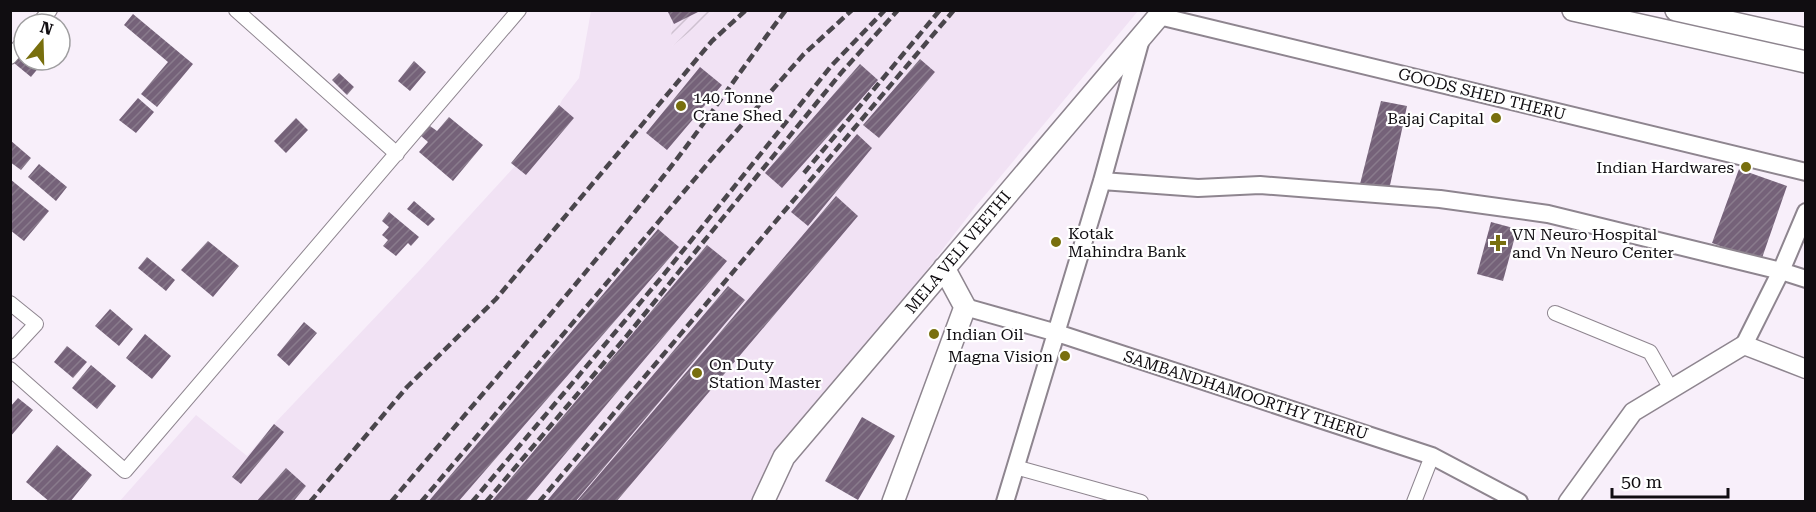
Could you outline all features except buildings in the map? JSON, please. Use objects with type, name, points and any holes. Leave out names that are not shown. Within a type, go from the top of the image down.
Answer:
[{"type":"main road","points":[[1573,10],[1806,62]]},
{"type":"main road","points":[[1676,10],[1715,15],[1806,39]]},
{"type":"main road","name":"MELA VELI VEETHI","points":[[763,501],[784,457],[1162,14]]},
{"type":"main road","points":[[893,501],[965,307],[944,268]]},
{"type":"main road","points":[[1568,501],[1634,412],[1744,345],[1806,369]]},
{"type":"street","points":[[236,10],[397,154]]},
{"type":"street","points":[[10,369],[125,471],[519,10]]},
{"type":"street","name":"GOODS SHED THERU","points":[[1162,14],[1806,172]]},
{"type":"street","points":[[1005,501],[1102,181],[1142,37]]},
{"type":"street","points":[[1102,181],[1198,188],[1260,185],[1451,201],[1548,214],[1806,279]]},
{"type":"street","points":[[1744,345],[1781,271],[1806,212]]},
{"type":"street","points":[[10,303],[36,324],[10,352]]},
{"type":"street","name":"SAMBANDHAMOORTHY THERU","points":[[965,307],[1057,333],[1432,456],[1519,501]]},
{"type":"street","points":[[1555,313],[1650,352],[1671,389]]},
{"type":"street","points":[[1414,501],[1432,456]]},
{"type":"street","points":[[1016,467],[1141,501]]},
{"type":"shaded area","points":[[591,11],[671,11],[672,46],[715,11],[1138,11],[976,206],[779,462],[759,501],[119,502],[196,415],[247,456],[547,131],[562,100],[579,78]]},
{"type":"shaded area","points":[[672,11],[715,11],[671,47]]},
{"type":"railway","points":[[310,502],[407,387],[496,299],[712,41],[746,10]]},
{"type":"railway","points":[[391,502],[662,178],[786,10]]},
{"type":"railway","points":[[421,502],[710,161],[803,55],[852,10]]},
{"type":"railway","points":[[472,502],[661,278],[832,65],[885,10]]},
{"type":"railway","points":[[486,502],[625,338],[841,73],[898,10]]},
{"type":"railway","points":[[804,173],[940,10]]},
{"type":"railway","points":[[539,502],[954,10]]},
{"type":"place","name":"140 Tonne Crane Shed","points":[[681,106]]},
{"type":"place","name":"Bajaj Capital","points":[[1496,118]]},
{"type":"place","name":"Indian Hardwares","points":[[1746,167]]},
{"type":"place","name":"Kotak Mahindra Bank","points":[[1056,242]]},
{"type":"place","name":"VN Neuro Hospital and Vn Neuro Center","points":[[1498,243]]},
{"type":"place","name":"Indian Oil","points":[[934,334]]},
{"type":"place","name":"Magna Vision","points":[[1065,356]]},
{"type":"place","name":"On Duty Station Master","points":[[697,373]]}]
